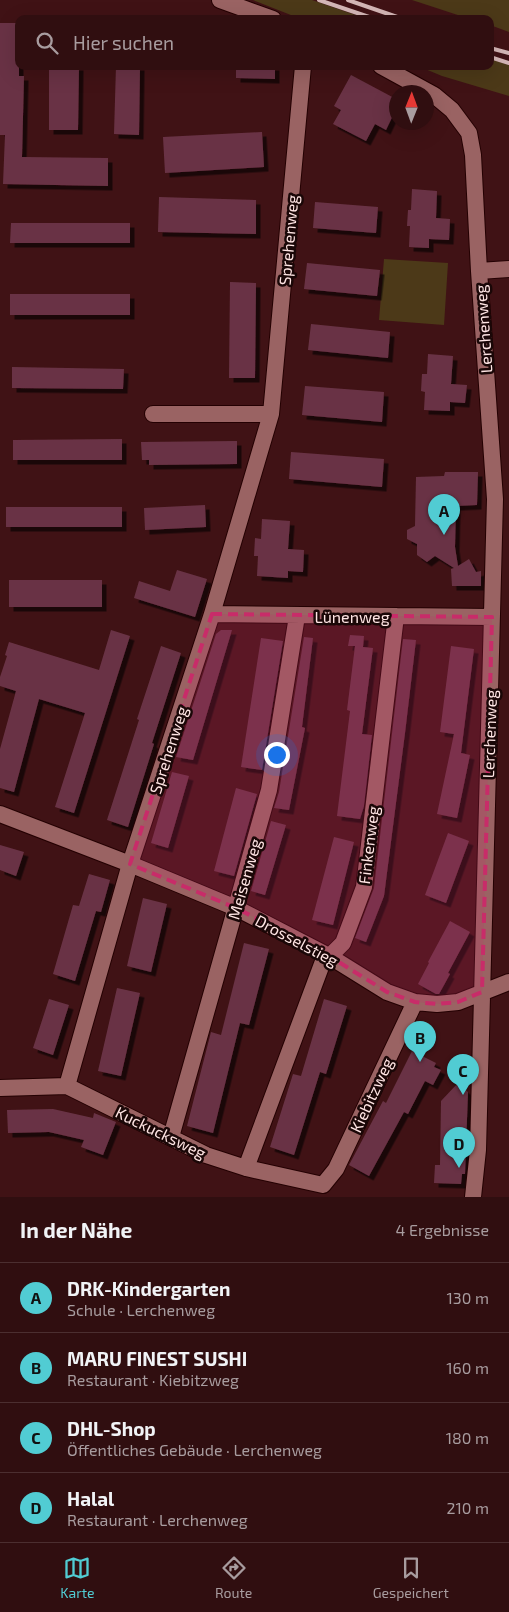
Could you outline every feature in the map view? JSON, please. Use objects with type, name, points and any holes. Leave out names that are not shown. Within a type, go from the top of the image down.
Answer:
[{"type":"street","points":[[220,0],[262,15]]},
{"type":"street","name":"Sprehenweg","points":[[67,1086],[130,864],[212,614],[270,414],[304,70]]},
{"type":"street","name":"Lerchenweg","points":[[389,70],[434,95],[452,110],[469,133],[473,155],[479,270],[502,499],[492,617],[478,1150],[473,1197]]},
{"type":"street","name":"Lerchenweg","points":[[479,270],[509,269]]},
{"type":"street","points":[[152,414],[270,414]]},
{"type":"street","name":"Lünenweg","points":[[212,614],[492,617]]},
{"type":"street","name":"Meisenweg","points":[[171,1137],[269,790],[297,616]]},
{"type":"street","name":"Finkenweg","points":[[246,1168],[322,964],[343,943],[364,887],[396,616]]},
{"type":"street","name":"Drosselstieg","points":[[0,814],[130,864],[236,908],[329,956],[387,992],[415,1002],[437,1004],[458,1002],[509,982]]},
{"type":"street","name":"Kiebitzweg","points":[[323,1185],[336,1170],[415,1002]]},
{"type":"street","name":"Kuckucksweg","points":[[0,1088],[67,1086],[206,1155],[246,1168],[323,1185]]},
{"type":"highlighted area","points":[[212,614],[492,617],[482,992],[458,1002],[437,1004],[415,1002],[387,992],[329,956],[236,908],[130,864]]},
{"type":"shaded area","points":[[253,0],[312,0],[355,15],[291,15]]},
{"type":"shaded area","points":[[412,0],[509,0],[509,32],[494,26],[494,15],[458,15]]},
{"type":"shaded area","points":[[494,60],[509,65],[509,96],[428,70],[494,70]]},
{"type":"shaded area","points":[[384,259],[448,263],[444,325],[379,320]]},
{"type":"building","points":[[0,23],[15,23],[15,70],[19,70],[19,76],[24,76],[22,157],[108,158],[108,186],[3,184],[5,135],[0,135]]},
{"type":"building","points":[[49,70],[79,70],[78,130],[49,130]]},
{"type":"building","points":[[116,70],[140,70],[139,135],[114,134]]},
{"type":"building","points":[[236,70],[275,70],[275,79],[236,78]]},
{"type":"building","points":[[351,75],[389,95],[389,124],[386,130],[375,124],[366,141],[333,124],[341,110],[334,106]]},
{"type":"building","points":[[262,132],[264,167],[165,173],[163,137]]},
{"type":"building","points":[[412,189],[437,191],[436,218],[450,219],[449,240],[429,239],[429,248],[409,247],[410,226],[407,226],[408,210],[411,210]]},
{"type":"building","points":[[159,197],[256,200],[256,234],[158,232]]},
{"type":"building","points":[[315,202],[378,207],[376,233],[313,228]]},
{"type":"building","points":[[11,223],[130,223],[130,243],[10,243]]},
{"type":"building","points":[[307,263],[380,270],[377,296],[304,289]]},
{"type":"building","points":[[230,282],[256,283],[255,378],[229,378]]},
{"type":"building","points":[[10,294],[130,294],[130,315],[10,315]]},
{"type":"building","points":[[311,324],[390,332],[388,358],[308,350]]},
{"type":"building","points":[[428,354],[453,356],[451,384],[467,385],[465,403],[450,402],[450,411],[424,410],[425,392],[421,391],[422,374],[427,374]]},
{"type":"building","points":[[12,367],[124,369],[123,389],[12,388]]},
{"type":"building","points":[[305,386],[384,392],[382,422],[302,415]]},
{"type":"building","points":[[122,439],[122,460],[13,460],[13,440]]},
{"type":"building","points":[[237,441],[237,464],[149,465],[149,460],[142,460],[141,442]]},
{"type":"building","points":[[291,452],[384,459],[382,487],[289,479]]},
{"type":"building","points":[[445,472],[478,472],[477,505],[456,506],[455,547],[458,566],[469,559],[476,572],[481,571],[481,586],[452,586],[451,569],[454,568],[435,556],[427,562],[417,555],[417,544],[407,539],[407,530],[415,526],[416,477],[444,476]]},
{"type":"building","points":[[205,505],[206,527],[145,530],[144,508]]},
{"type":"building","points":[[6,507],[122,507],[122,527],[6,527]]},
{"type":"building","points":[[262,519],[290,521],[288,549],[304,550],[303,572],[288,571],[288,578],[257,576],[258,556],[254,556],[255,538],[261,539]]},
{"type":"building","points":[[177,570],[207,579],[195,617],[134,598],[139,581],[170,591]]},
{"type":"building","points":[[9,580],[102,580],[102,607],[9,607]]},
{"type":"building","points":[[111,630],[130,636],[74,813],[55,807],[85,713],[39,699],[14,792],[0,788],[0,749],[16,691],[0,686],[0,677],[7,656],[5,655],[9,642],[99,670]]},
{"type":"building","points":[[221,630],[232,630],[193,760],[176,757],[216,634]]},
{"type":"building","points":[[350,635],[364,636],[363,647],[373,648],[362,734],[372,735],[364,806],[360,819],[337,816],[350,711],[347,710],[355,646],[348,646]]},
{"type":"building","points":[[304,637],[313,638],[302,727],[305,728],[289,810],[274,808],[279,792]]},
{"type":"building","points":[[261,638],[283,641],[262,770],[241,767]]},
{"type":"building","points":[[403,639],[416,640],[405,733],[384,896],[366,942],[355,938],[374,888]]},
{"type":"building","points":[[161,646],[181,653],[152,743],[154,744],[128,827],[107,820]]},
{"type":"building","points":[[451,646],[474,649],[461,753],[470,755],[457,818],[437,814],[454,734],[440,732]]},
{"type":"building","points":[[172,772],[189,776],[168,848],[151,843]]},
{"type":"building","points":[[236,788],[257,794],[234,876],[214,871]]},
{"type":"building","points":[[271,821],[286,825],[265,895],[251,891]]},
{"type":"building","points":[[448,833],[469,841],[446,903],[425,895]]},
{"type":"building","points":[[334,837],[354,842],[333,925],[312,920]]},
{"type":"building","points":[[0,845],[24,852],[16,876],[0,870]]},
{"type":"building","points":[[89,874],[110,880],[101,912],[96,911],[75,981],[53,974],[73,905],[79,906]]},
{"type":"building","points":[[143,898],[167,904],[151,972],[127,966]]},
{"type":"building","points":[[450,921],[470,932],[448,973],[450,974],[444,985],[439,994],[436,994],[418,984]]},
{"type":"building","points":[[244,943],[269,949],[249,1025],[240,1023],[213,1133],[187,1126],[211,1032],[221,1035]]},
{"type":"building","points":[[117,988],[140,993],[121,1076],[98,1071]]},
{"type":"building","points":[[49,999],[69,1005],[53,1055],[33,1048]]},
{"type":"building","points":[[324,999],[347,1006],[326,1074],[320,1072],[294,1155],[270,1147],[293,1074],[301,1076]]},
{"type":"building","points":[[412,1051],[436,1063],[434,1067],[441,1070],[433,1085],[425,1081],[408,1114],[404,1112],[369,1176],[349,1165],[383,1101],[386,1103]]},
{"type":"building","points":[[458,1083],[468,1092],[465,1174],[462,1174],[461,1184],[434,1183],[435,1165],[440,1165],[441,1101]]},
{"type":"building","points":[[53,1109],[93,1118],[94,1113],[116,1122],[103,1155],[81,1147],[84,1140],[49,1132],[8,1133],[7,1110]]},
{"type":"railway","points":[[319,0],[363,15]]},
{"type":"railway","points":[[348,0],[391,15]]},
{"type":"railway","points":[[494,49],[509,53]]},
{"type":"railway","points":[[494,58],[509,63]]},
{"type":"place","name":"DRK-Kindergarten","points":[[444,535]]},
{"type":"place","name":"MARU FINEST SUSHI","points":[[420,1062]]},
{"type":"place","name":"DHL-Shop","points":[[463,1095]]},
{"type":"place","name":"Halal","points":[[459,1168]]}]
